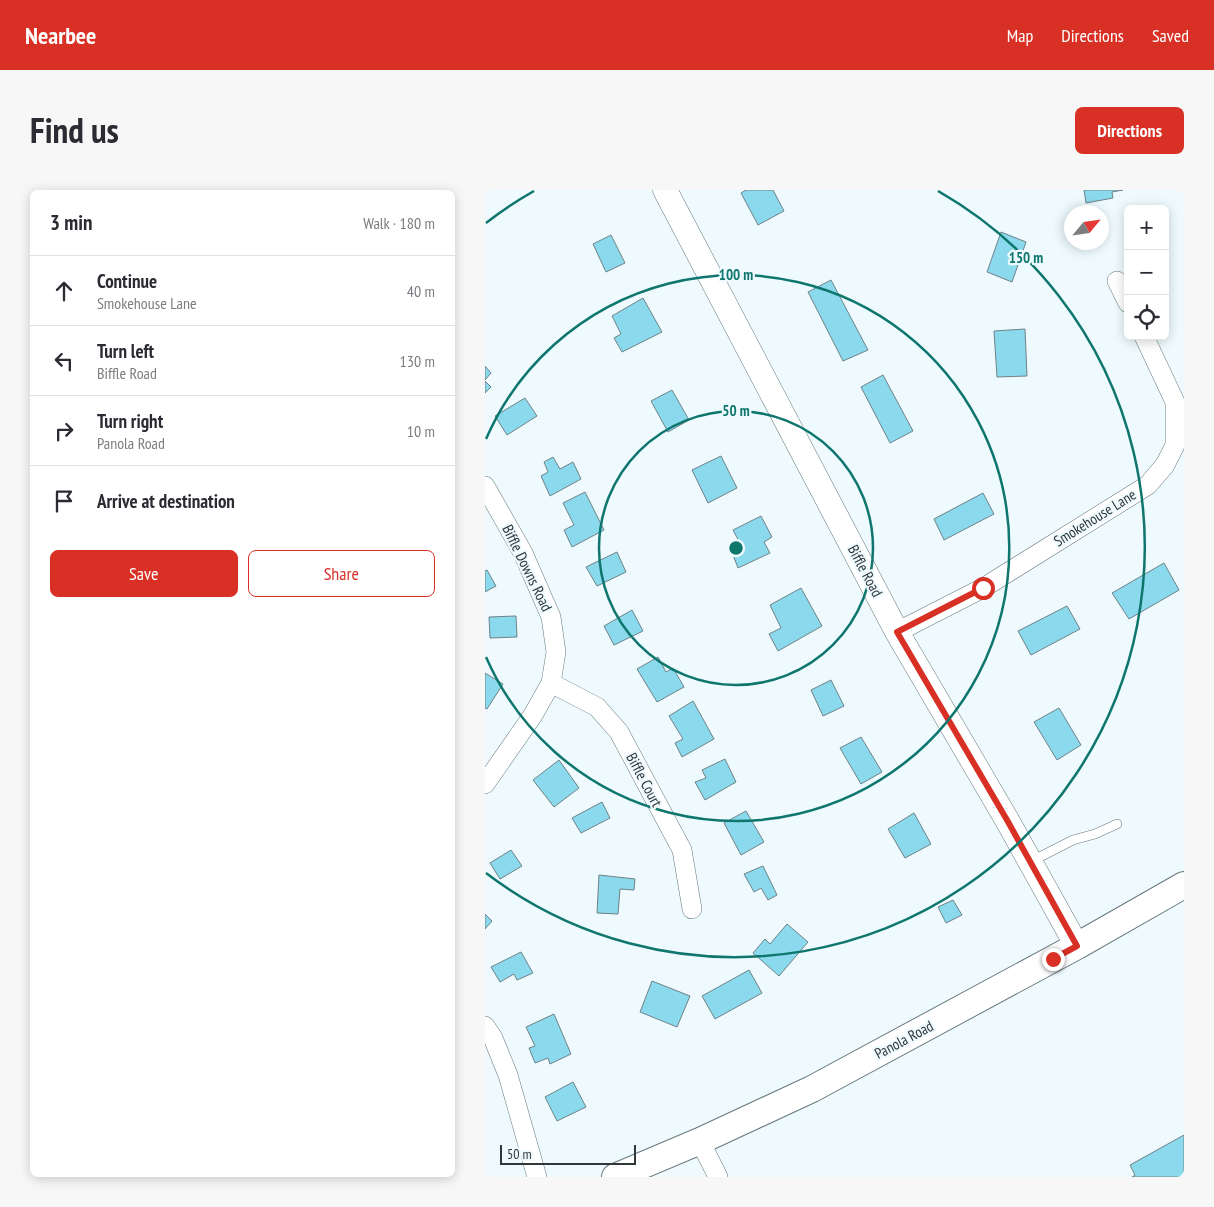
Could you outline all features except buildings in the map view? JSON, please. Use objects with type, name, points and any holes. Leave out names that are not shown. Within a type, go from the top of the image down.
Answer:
[{"type":"main road","name":"Panola Road","points":[[615,1177],[700,1141],[812,1089],[1077,946],[1184,885]]},
{"type":"street","name":"Biffle Road","points":[[665,190],[897,632],[1007,820],[1077,946]]},
{"type":"street","points":[[1117,281],[1124,295]]},
{"type":"street","name":"Smokehouse Lane","points":[[897,632],[983,588],[1148,485],[1165,465],[1175,445],[1175,402],[1146,340]]},
{"type":"street","name":"Biffle Downs Road","points":[[485,486],[523,553],[551,617],[556,652],[551,683],[533,715],[485,784]]},
{"type":"street","name":"Biffle Court","points":[[551,683],[597,707],[619,732],[682,850],[692,909]]},
{"type":"street","points":[[485,1026],[493,1038],[508,1076],[537,1177]]},
{"type":"street","points":[[700,1141],[718,1177]]},
{"type":"lane","points":[[1030,862],[1073,840],[1095,834],[1117,824]]},
{"type":"route","points":[[983,588],[897,632],[1007,820],[1077,946],[1053,959]]}]
